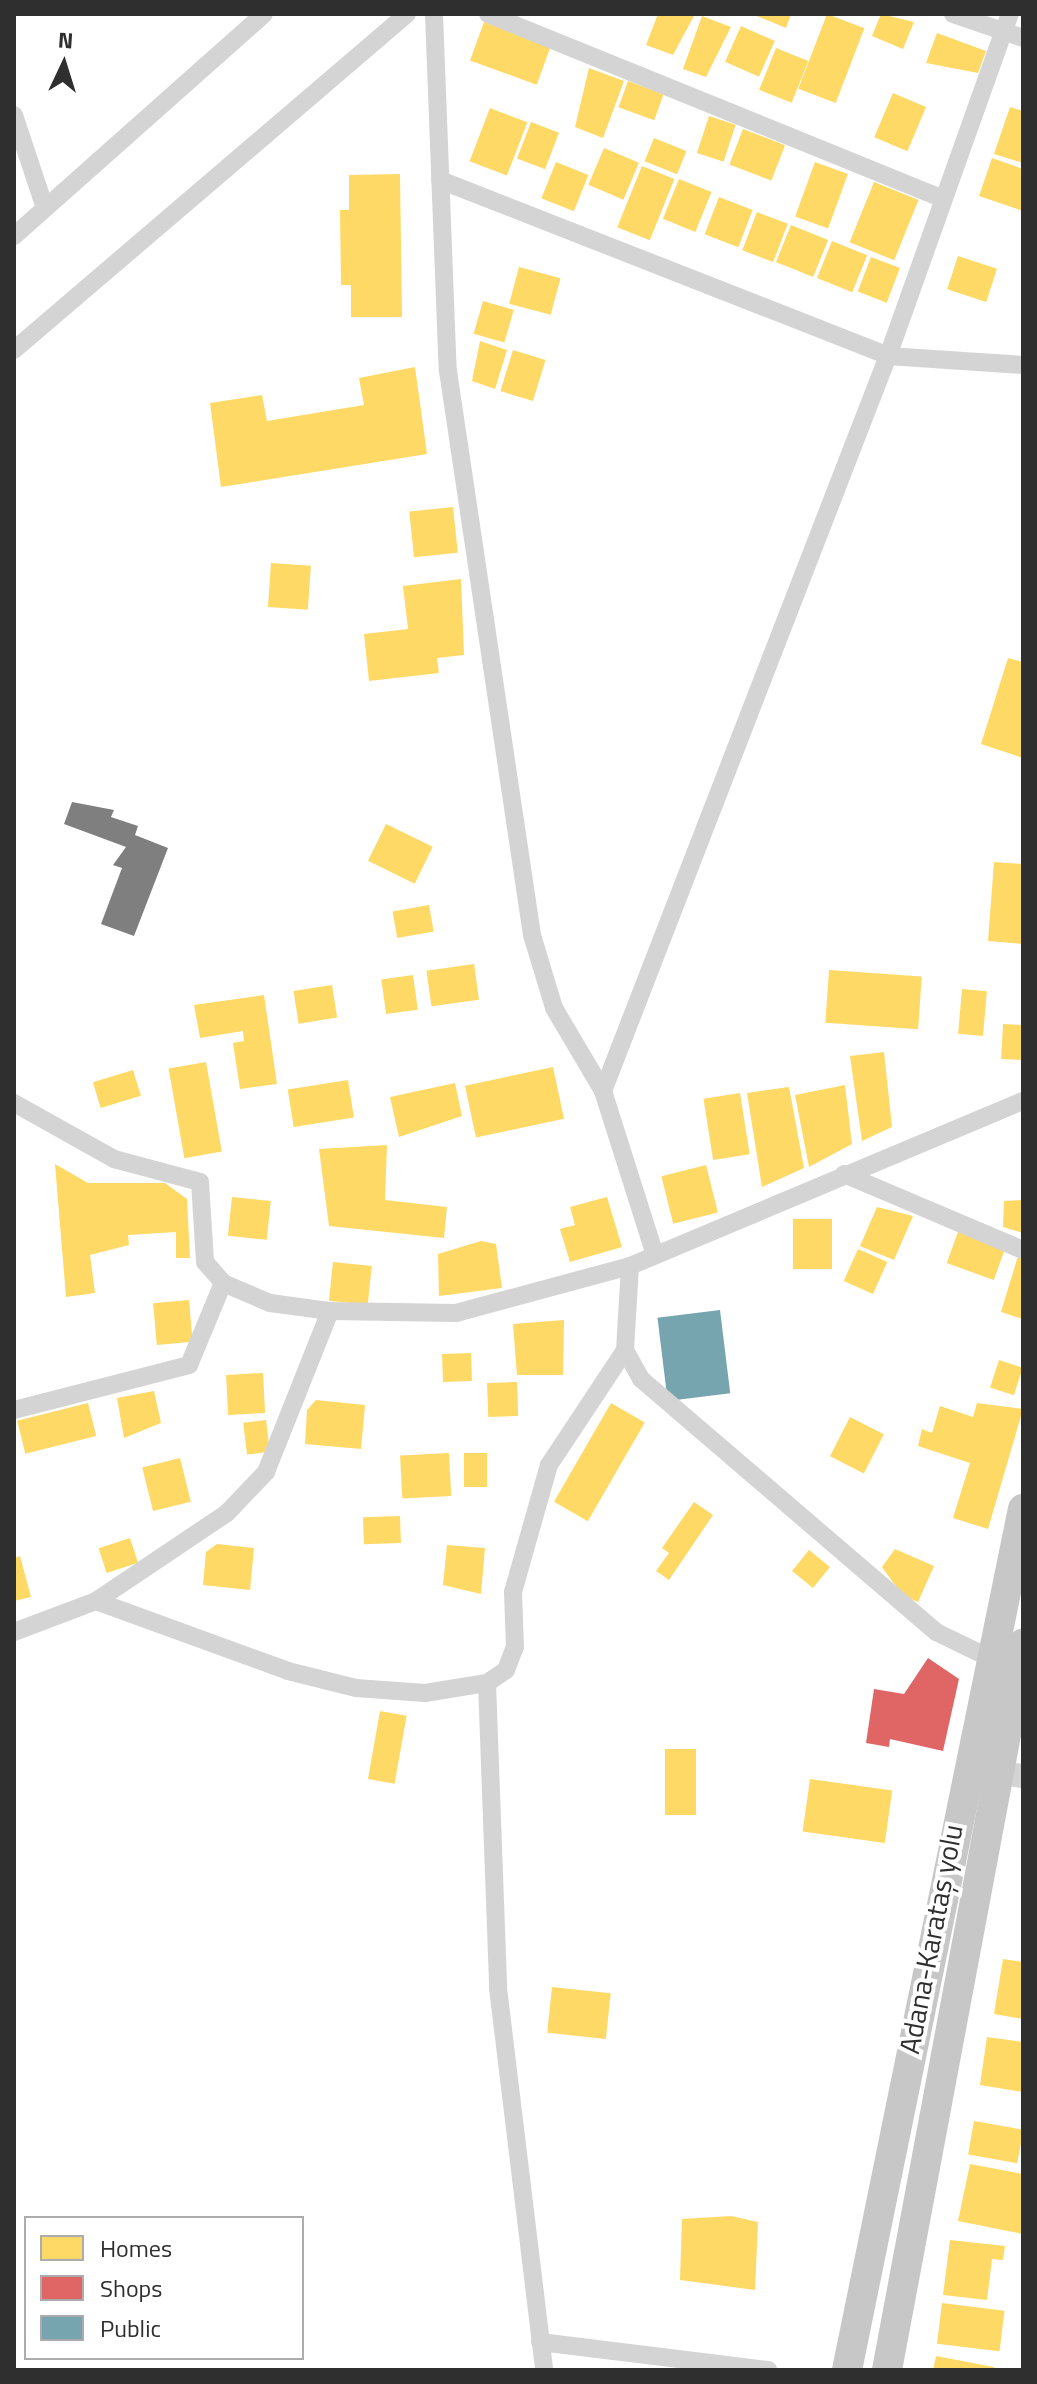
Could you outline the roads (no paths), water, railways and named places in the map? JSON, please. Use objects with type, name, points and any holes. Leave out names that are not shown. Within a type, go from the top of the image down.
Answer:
[{"type":"main road","name":"Adana-Karataş yolu","points":[[847,2370],[987,1658],[1023,1509]]},
{"type":"main road","name":"Adana-Karataş yolu","points":[[887,2370],[1012,1774],[1020,1656]]},
{"type":"street","points":[[14,236],[264,14]]},
{"type":"street","points":[[14,350],[407,14]]},
{"type":"street","points":[[434,14],[448,371],[532,935],[554,1008],[603,1091],[655,1255]]},
{"type":"street","points":[[488,14],[943,199]]},
{"type":"street","points":[[953,14],[1023,38]]},
{"type":"street","points":[[603,1091],[888,356],[1010,14]]},
{"type":"street","points":[[14,115],[45,208]]},
{"type":"street","points":[[440,180],[888,356],[1022,360]]},
{"type":"street","points":[[14,1103],[114,1159],[200,1182],[205,1262],[223,1283],[270,1303],[330,1311],[456,1313],[630,1266],[1023,1101]]},
{"type":"street","points":[[844,1174],[1023,1250]]},
{"type":"street","points":[[96,1601],[288,1671],[356,1688],[425,1693],[487,1683],[506,1670],[515,1647],[513,1592],[549,1465],[625,1350],[630,1266]]},
{"type":"street","points":[[14,1410],[189,1365],[223,1283]]},
{"type":"street","points":[[14,1632],[96,1601],[227,1513],[266,1472],[330,1311]]},
{"type":"street","points":[[625,1350],[641,1379],[936,1632],[987,1658],[1020,1656]]},
{"type":"street","points":[[487,1683],[498,1988],[544,2370]]},
{"type":"street","points":[[540,2342],[768,2370]]}]
